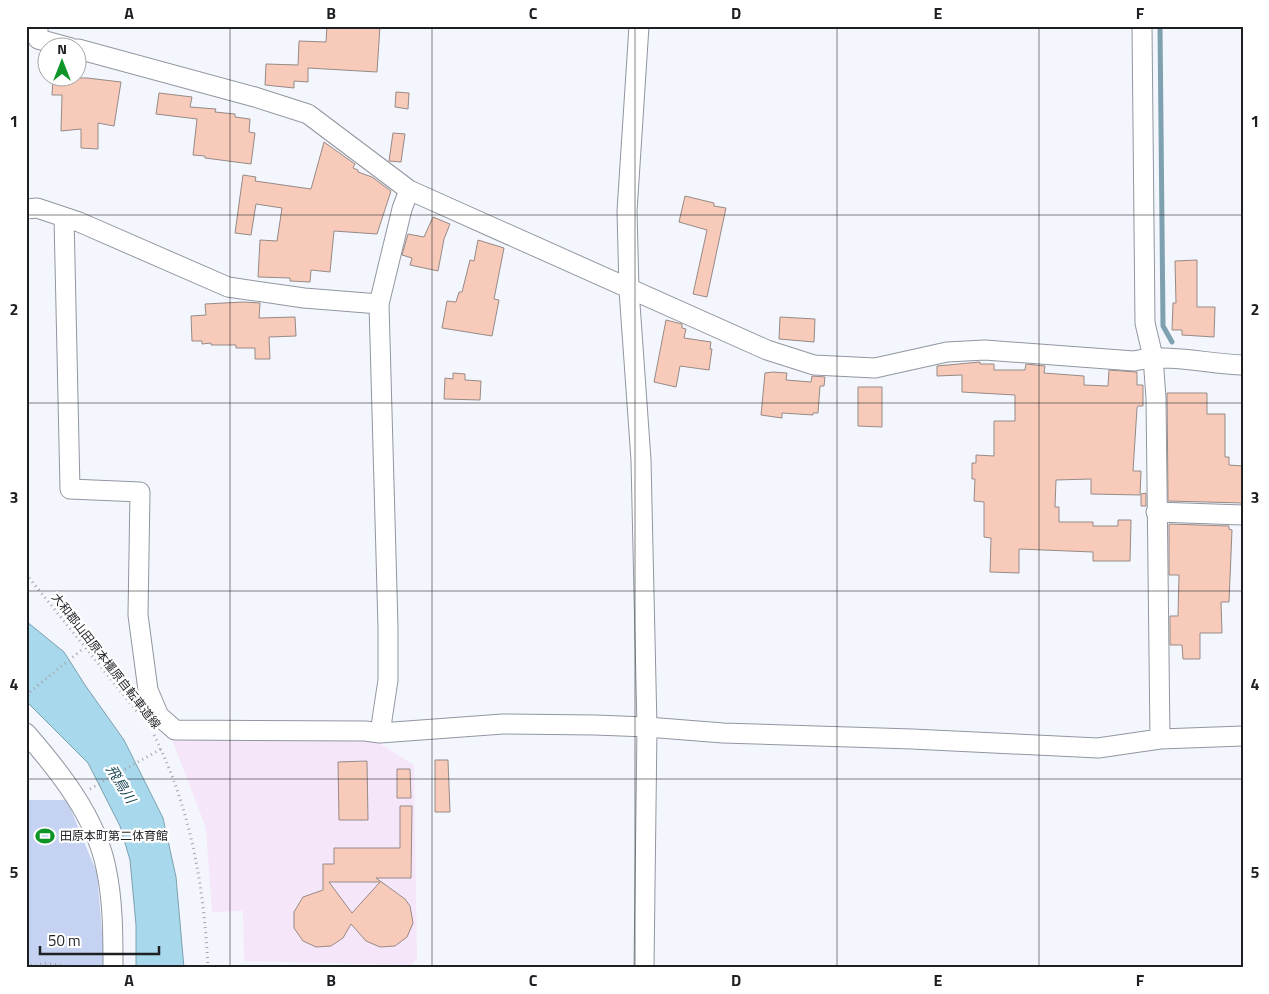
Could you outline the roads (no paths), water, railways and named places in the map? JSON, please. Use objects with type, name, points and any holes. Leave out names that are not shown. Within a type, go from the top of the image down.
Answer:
[{"type":"street","points":[[638,26],[627,211],[629,290],[641,460],[647,727],[644,968]]},
{"type":"street","points":[[1142,26],[1145,323],[1153,357],[1156,398],[1160,739]]},
{"type":"street","points":[[88,52],[255,97],[308,114],[409,190],[473,217],[629,290],[766,350],[814,365],[875,368],[947,352],[985,350],[1134,361],[1153,357],[1179,358],[1220,365],[1243,365]]},
{"type":"street","points":[[380,733],[388,680],[388,627],[379,304],[402,209],[409,190]]},
{"type":"street","points":[[26,209],[37,208],[64,217],[188,268],[228,287],[304,298],[379,304]]},
{"type":"street","points":[[64,217],[70,489],[140,492],[138,615],[148,690],[159,716],[175,730],[365,731],[380,733],[503,724],[647,727],[723,733],[912,738],[1098,748],[1160,739],[1243,736]]},
{"type":"street","points":[[1156,512],[1243,515]]},
{"type":"street","points":[[26,733],[56,768],[77,798],[106,867],[114,968]]},
{"type":"water","name":"飛鳥川","points":[[26,621],[64,652],[124,740],[163,818],[176,877],[184,968],[136,968],[136,925],[130,860],[120,826],[88,763],[26,701]]},
{"type":"waterway","points":[[1160,26],[1163,326],[1172,342]]},
{"type":"place","name":"田原本町第二体育館","points":[[45,836]]}]
